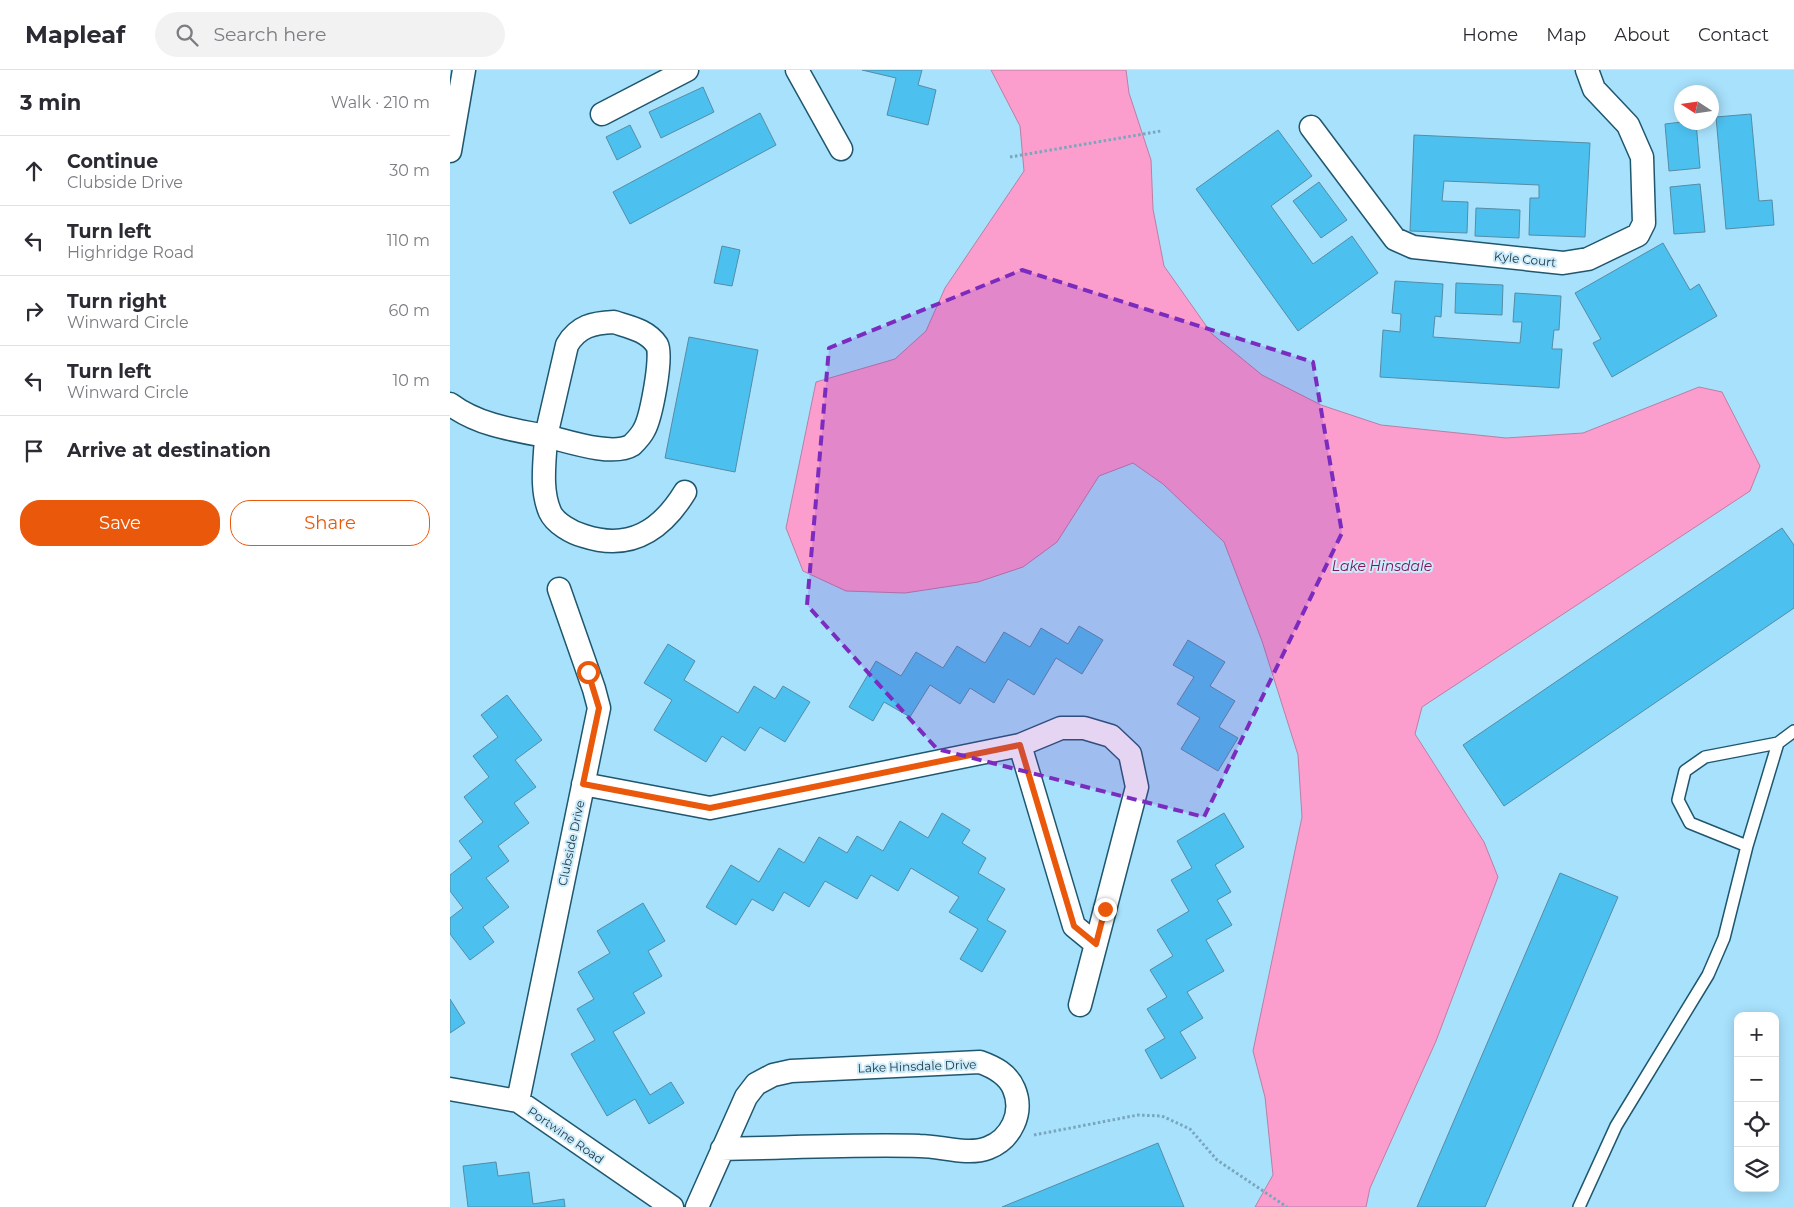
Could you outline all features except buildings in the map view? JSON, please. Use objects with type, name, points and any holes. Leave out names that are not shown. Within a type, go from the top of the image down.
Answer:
[{"type":"street","points":[[450,151],[464,70]]},
{"type":"street","points":[[602,114],[687,70]]},
{"type":"street","points":[[797,70],[842,150]]},
{"type":"street","name":"Kyle Court","points":[[1311,127],[1395,239],[1414,247],[1564,263],[1588,259],[1638,235],[1644,223],[1642,157],[1628,125],[1594,88],[1587,70]]},
{"type":"street","points":[[450,404],[477,420],[504,428],[546,436],[609,450],[631,445],[644,430],[660,360],[657,346],[645,332],[614,322],[591,323],[573,334],[567,345],[546,436],[545,496],[551,514],[574,533],[598,541],[619,541],[638,537],[657,527],[675,508],[686,492]]},
{"type":"street","name":"Clubside Drive","points":[[518,1101],[599,708],[560,588]]},
{"type":"street","points":[[583,784],[710,808],[1020,745],[1061,728],[1084,728],[1111,736],[1130,754],[1138,787],[1080,1005]]},
{"type":"street","points":[[1020,745],[1074,926],[1096,944]]},
{"type":"street","name":"Lake Hinsdale Drive","points":[[696,1207],[746,1097],[756,1084],[773,1075],[791,1071],[980,1062],[994,1067],[1006,1076],[1014,1089],[1018,1103],[1016,1118],[1010,1132]]},
{"type":"street","name":"Portwine Road","points":[[450,1089],[518,1101],[672,1207]]},
{"type":"street","points":[[722,1149],[922,1146],[971,1151],[986,1149],[1000,1142],[1010,1132]]},
{"type":"lane","points":[[1747,846],[1690,823],[1678,800],[1685,770],[1705,757],[1778,743],[1794,731]]},
{"type":"lane","points":[[1579,1207],[1616,1126],[1708,975],[1724,938],[1747,846],[1778,743]]},
{"type":"path","points":[[1010,157],[1161,131]]},
{"type":"path","points":[[1010,1132],[1036,1135],[1138,1116],[1162,1116],[1190,1129],[1217,1160],[1242,1179],[1288,1207]]},
{"type":"highlighted area","points":[[1022,270],[1313,362],[1342,533],[1204,817],[937,749],[807,605],[829,348]]},
{"type":"water","name":"Lake Hinsdale","points":[[991,70],[1126,70],[1129,93],[1151,160],[1153,209],[1164,266],[1212,334],[1262,375],[1321,405],[1381,425],[1506,438],[1583,433],[1699,387],[1722,392],[1760,466],[1750,491],[1422,707],[1415,734],[1484,842],[1498,877],[1436,1041],[1370,1188],[1366,1207],[1255,1207],[1273,1175],[1265,1097],[1253,1051],[1302,817],[1298,755],[1262,641],[1224,542],[1163,484],[1133,463],[1099,476],[1057,542],[1023,567],[978,582],[905,593],[846,591],[803,571],[786,528],[816,382],[895,359],[926,331],[945,288],[1024,171],[1020,126]]},
{"type":"route","points":[[588,672],[599,708],[583,784],[710,808],[1020,745],[1074,926],[1096,944],[1105,909]]}]
